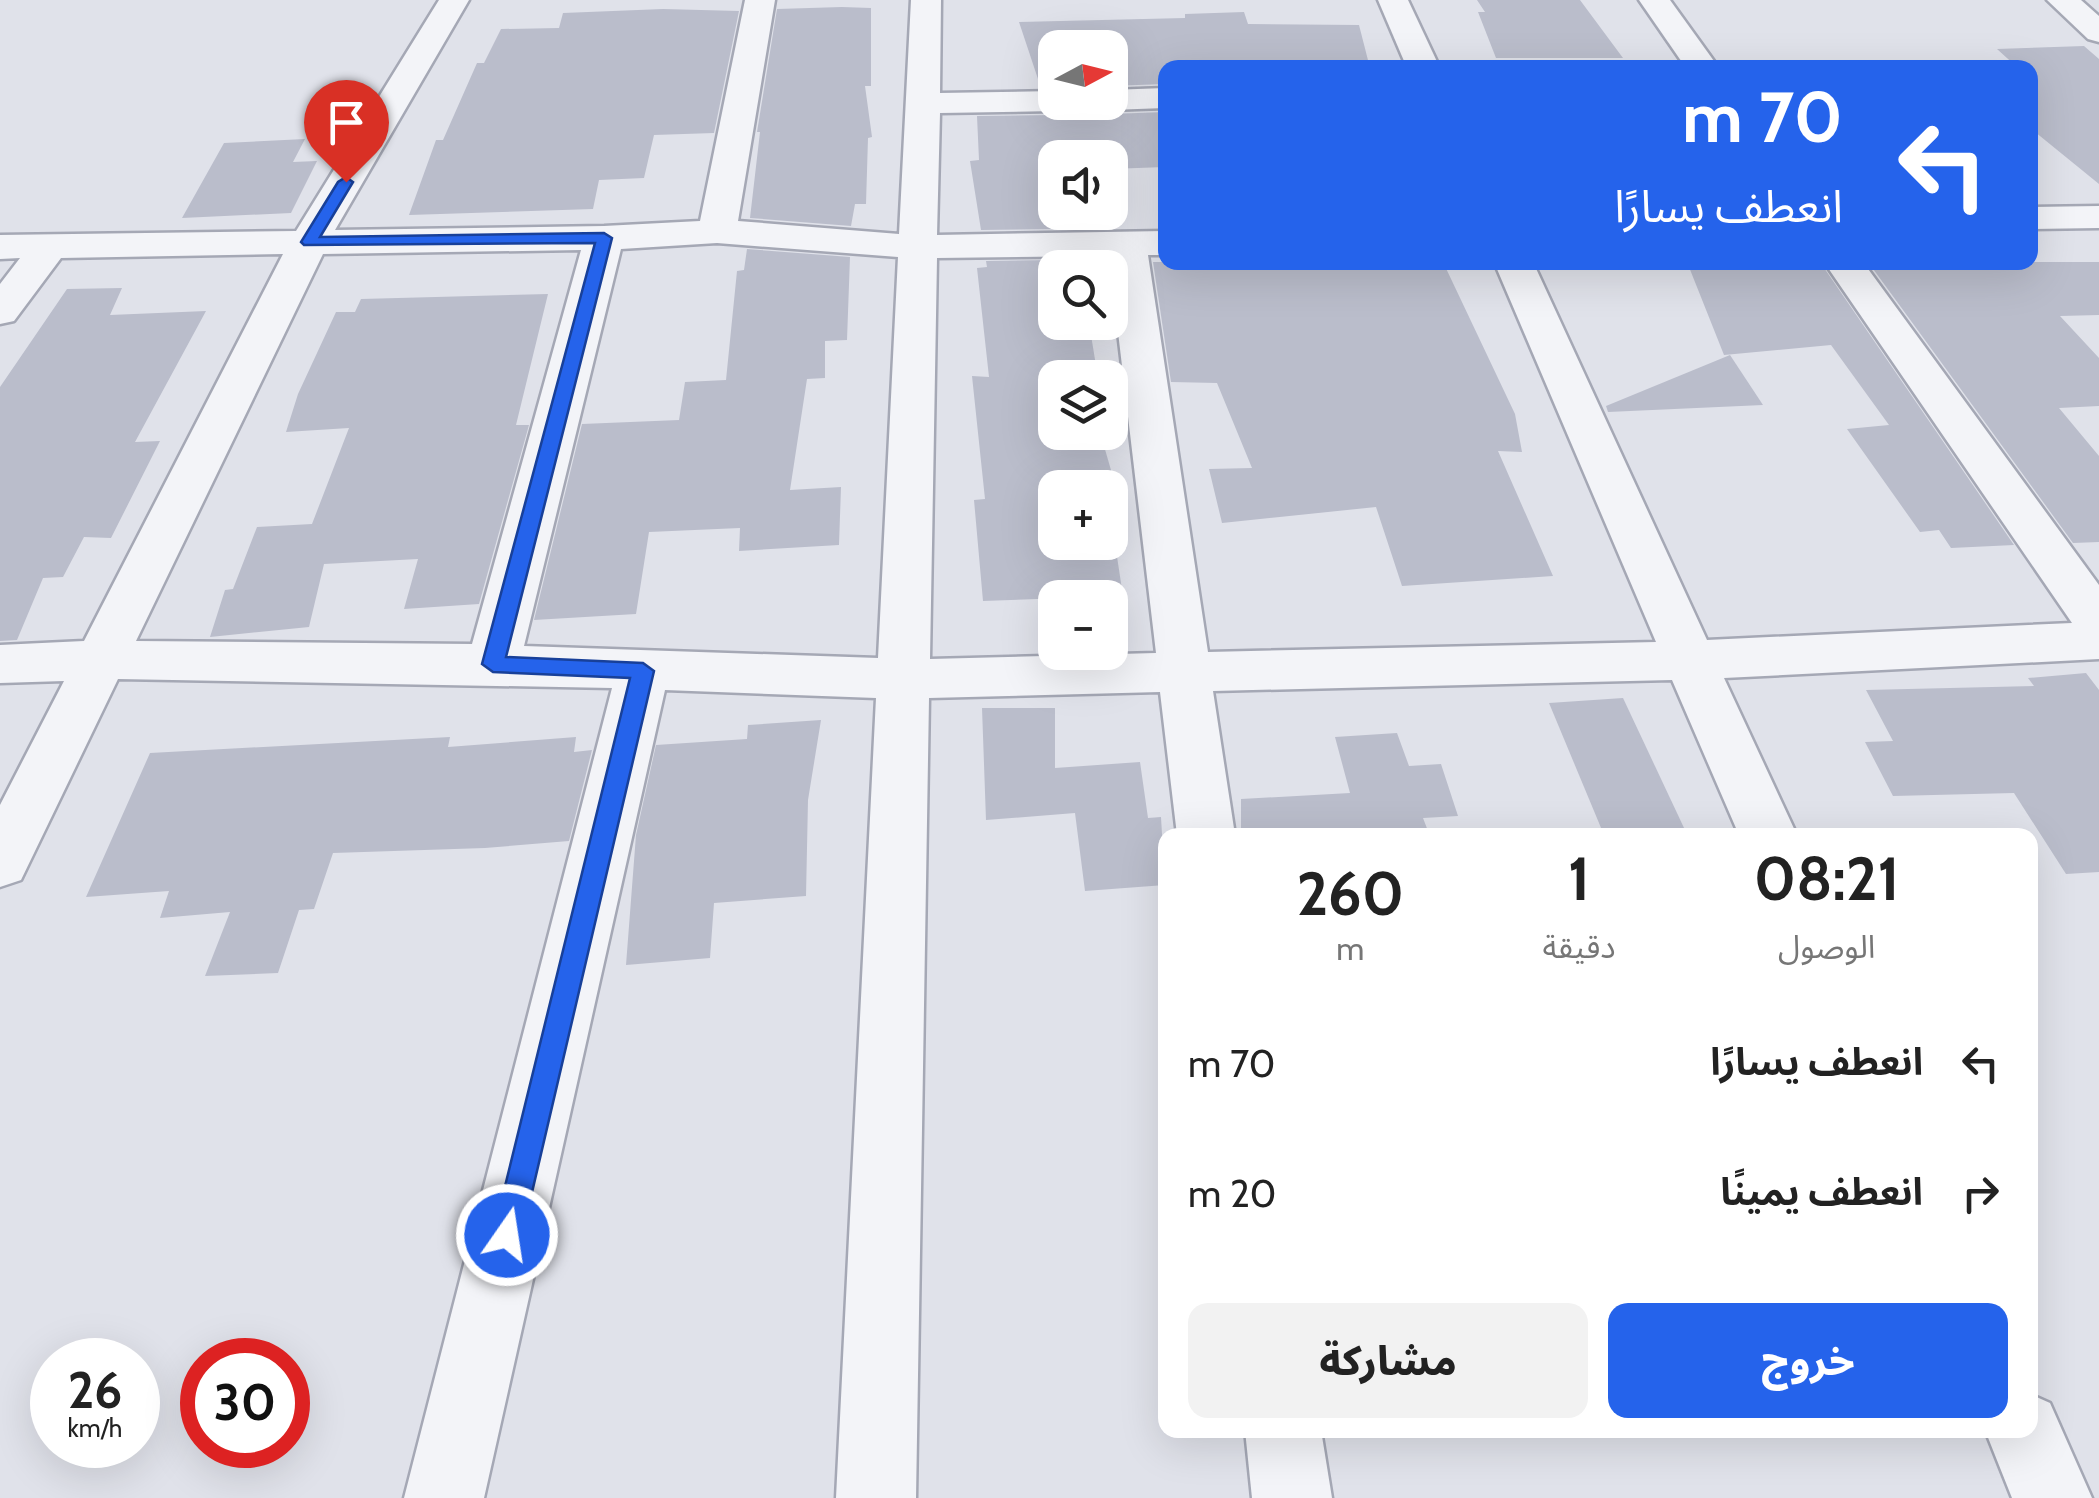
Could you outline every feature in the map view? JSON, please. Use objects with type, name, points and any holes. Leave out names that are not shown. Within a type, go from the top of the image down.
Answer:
[{"type":"street","points":[[0,863],[309,242],[454,0]]},
{"type":"street","points":[[717,231],[760,0]]},
{"type":"street","points":[[876,1498],[926,0]]},
{"type":"street","points":[[1393,0],[1420,60]]},
{"type":"street","points":[[1654,0],[1697,60]]},
{"type":"street","points":[[2062,0],[2099,32]]},
{"type":"street","points":[[1128,99],[1158,98]]},
{"type":"street","points":[[924,104],[1038,101]]},
{"type":"street","points":[[2038,218],[2099,217]]},
{"type":"street","points":[[0,248],[604,238],[717,231],[920,248],[1146,243],[1186,674],[1205,828]]},
{"type":"street","points":[[493,664],[604,238]]},
{"type":"street","points":[[0,312],[48,248]]},
{"type":"street","points":[[1516,270],[1765,828]]},
{"type":"street","points":[[1849,270],[2099,624]]},
{"type":"street","points":[[0,664],[102,660],[493,664],[902,679],[1692,660],[2099,640]]},
{"type":"street","points":[[444,1498],[643,671]]},
{"type":"street","points":[[1284,1438],[1292,1498]]},
{"type":"street","points":[[2026,1438],[2052,1498]]},
{"type":"building","points":[[1477,0],[1580,0],[1623,58],[1496,58],[1478,12],[1485,12]]},
{"type":"building","points":[[871,8],[871,86],[865,86],[872,137],[868,138],[866,204],[855,204],[851,226],[750,218],[757,132],[777,9]]},
{"type":"building","points":[[739,11],[714,133],[654,135],[644,178],[599,180],[593,209],[409,215],[436,140],[443,140],[477,63],[484,63],[501,29],[559,28],[563,13]]},
{"type":"building","points":[[1244,12],[1248,24],[1359,25],[1368,60],[1158,60],[1158,84],[1128,85],[1128,30],[1038,30],[1038,79],[1019,22],[1185,18],[1185,14]]},
{"type":"building","points":[[2084,46],[2099,59],[2099,184],[2038,134],[2038,60],[2009,60],[1997,49]]},
{"type":"building","points":[[1158,112],[1158,167],[1128,168],[1128,140],[1038,140],[1038,229],[981,230],[970,161],[979,160],[977,116],[1128,120],[1128,113]]},
{"type":"building","points":[[305,139],[293,162],[317,161],[291,213],[182,218],[224,143]]},
{"type":"building","points":[[747,249],[850,257],[847,340],[825,341],[825,378],[807,379],[790,490],[841,487],[839,545],[739,551],[740,528],[649,532],[636,614],[534,620],[582,424],[679,420],[685,382],[726,380],[737,271],[744,270]]},
{"type":"building","points":[[1038,260],[1038,340],[1092,340],[1095,360],[1038,360],[1038,450],[1105,450],[1111,470],[1038,470],[1038,560],[1118,560],[1121,580],[1038,580],[1038,599],[983,601],[974,500],[985,499],[972,376],[989,377],[977,268],[987,267],[986,261]]},
{"type":"building","points":[[1153,262],[1158,262],[1158,270],[1447,270],[1515,414],[1522,452],[1498,451],[1553,576],[1402,586],[1376,507],[1222,523],[1209,469],[1252,468],[1217,383],[1171,382]]},
{"type":"building","points":[[2038,262],[2099,262],[2099,315],[2060,316],[2099,358],[2099,406],[2059,408],[2099,456],[2099,542],[2073,543],[1874,270],[2038,270]]},
{"type":"building","points":[[1690,270],[1825,270],[2014,545],[1951,548],[1939,530],[1920,532],[1847,429],[1889,425],[1831,345],[1724,355]]},
{"type":"building","points":[[122,288],[110,315],[206,311],[135,442],[160,441],[111,538],[84,537],[63,577],[43,578],[17,640],[0,641],[0,387],[67,289]]},
{"type":"building","points":[[548,294],[516,425],[529,425],[479,604],[404,609],[418,559],[324,564],[309,627],[210,637],[225,590],[233,589],[257,527],[312,524],[349,428],[286,432],[298,394],[336,312],[355,312],[361,299]]},
{"type":"building","points":[[1730,355],[1763,405],[1608,412],[1606,406]]},
{"type":"building","points":[[2086,673],[2099,690],[2099,872],[2066,874],[2014,793],[1893,796],[1865,742],[1893,741],[1866,690],[2034,686],[2028,678]]},
{"type":"building","points":[[1623,698],[1684,828],[1601,828],[1549,703]]},
{"type":"building","points":[[982,708],[1055,708],[1055,768],[1140,762],[1148,818],[1161,817],[1158,886],[1085,891],[1075,813],[986,820]]},
{"type":"building","points":[[821,720],[808,800],[806,896],[714,903],[710,958],[626,965],[636,835],[656,745],[747,739],[748,725]]},
{"type":"building","points":[[1397,733],[1409,766],[1441,764],[1458,816],[1423,818],[1427,828],[1241,828],[1241,799],[1350,793],[1335,737]]},
{"type":"building","points":[[450,737],[448,747],[576,737],[574,752],[592,750],[569,841],[333,853],[314,909],[299,910],[278,973],[205,976],[230,912],[160,918],[169,891],[86,897],[150,753]]},
{"type":"route","points":[[346,182],[309,242],[604,238],[493,664],[643,671],[507,1235]]}]
